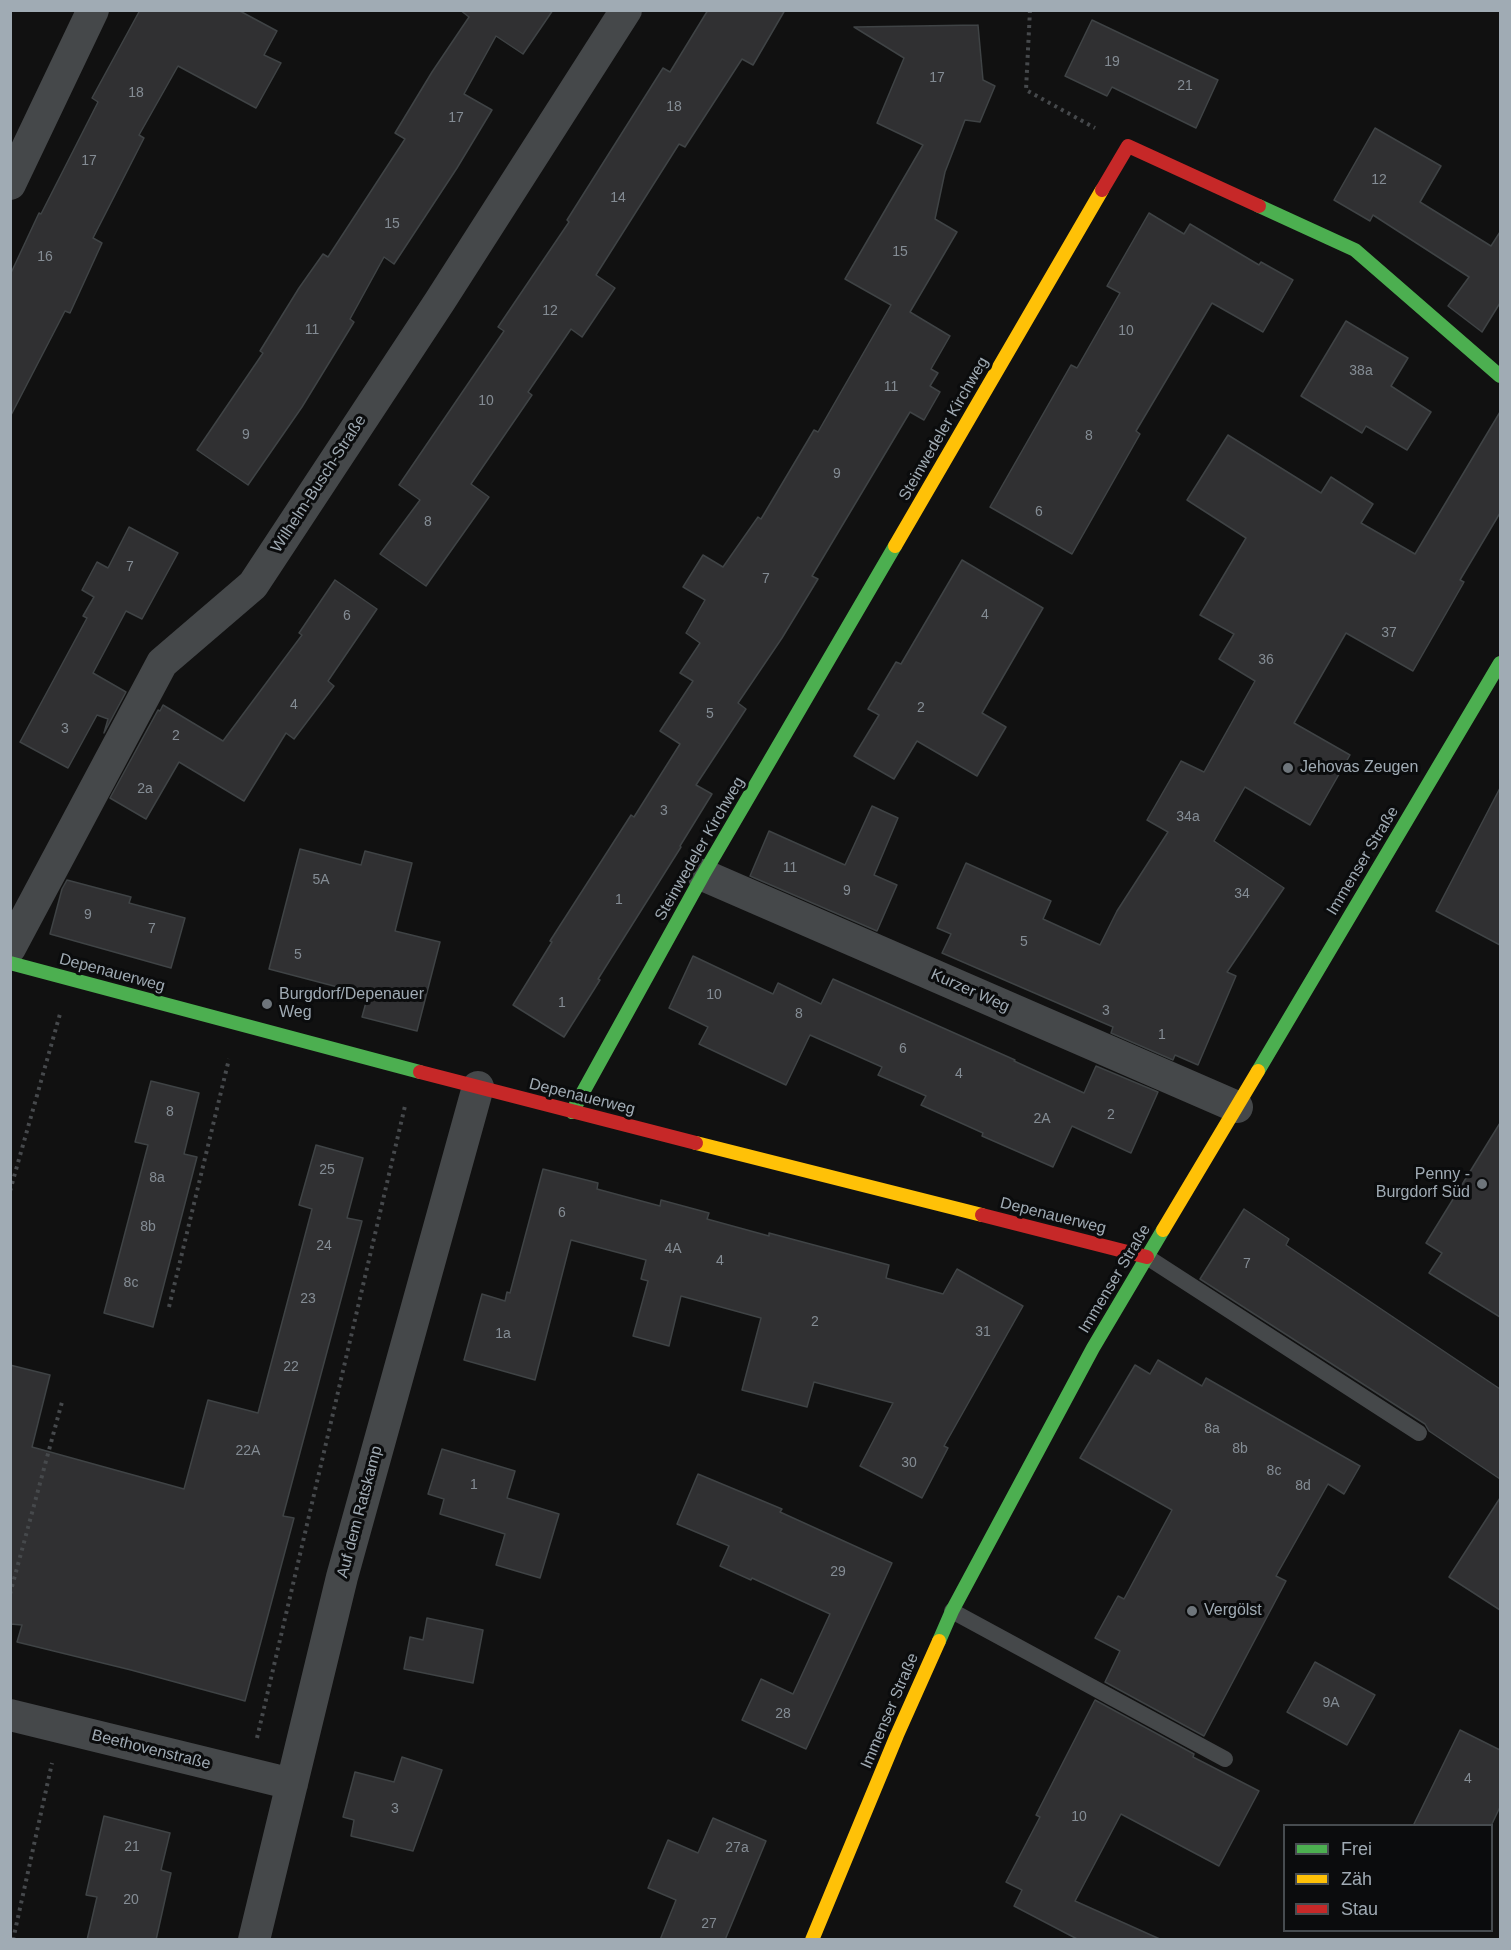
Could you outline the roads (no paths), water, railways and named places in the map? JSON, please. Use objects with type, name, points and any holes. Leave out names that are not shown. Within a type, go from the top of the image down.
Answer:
[{"type":"street","points":[[10,184],[93,10]]},
{"type":"street","name":"Wilhelm-Busch-Straße","points":[[10,948],[162,663],[253,585],[440,301],[626,10]]},
{"type":"street","name":"Steinwedeler Kirchweg","points":[[572,1112],[703,875],[1128,146],[1355,250],[1500,376]]},
{"type":"street","name":"Immenser Straße","points":[[812,1940],[897,1735],[952,1611],[1094,1348],[1500,663]]},
{"type":"street","name":"Kurzer Weg","points":[[703,875],[1237,1107]]},
{"type":"street","name":"Depenauerweg","points":[[10,963],[572,1112],[1147,1257]]},
{"type":"street","name":"Auf dem Ratskamp","points":[[254,1940],[342,1577],[477,1087]]},
{"type":"street","name":"Beethovenstraße","points":[[10,1715],[292,1784]]},
{"type":"lane","points":[[1147,1257],[1419,1433]]},
{"type":"lane","points":[[952,1611],[1225,1760]]},
{"type":"place","name":"Jehovas Zeugen","points":[[1288,768]]},
{"type":"place","name":"Burgdorf/Depenauer Weg","points":[[267,1004]]},
{"type":"place","name":"Penny - Burgdorf Süd","points":[[1482,1184]]},
{"type":"place","name":"Vergölst","points":[[1192,1611]]}]
